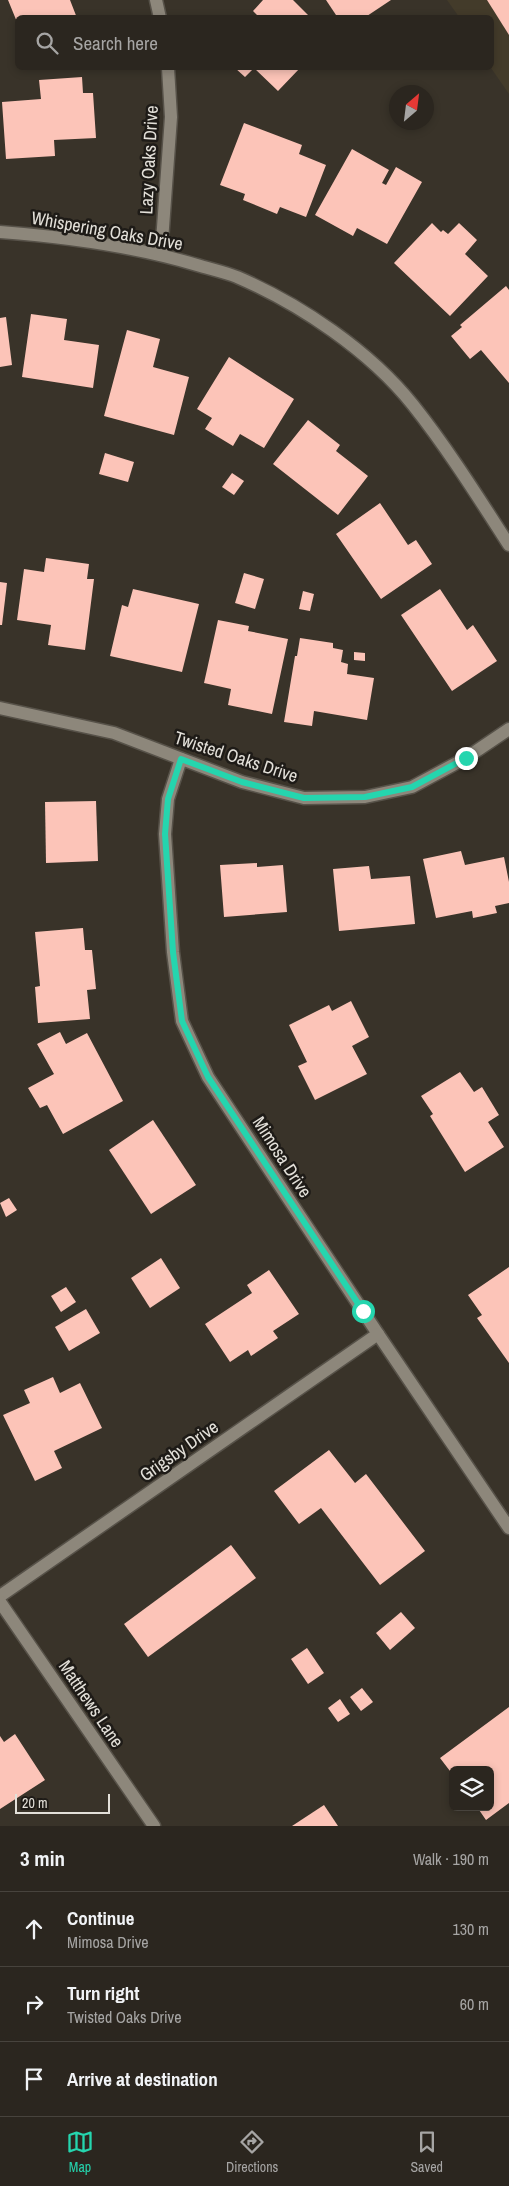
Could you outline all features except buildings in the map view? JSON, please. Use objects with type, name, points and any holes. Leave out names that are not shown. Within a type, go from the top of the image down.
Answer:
[{"type":"street","points":[[156,0],[159,15]]},
{"type":"street","name":"Lazy Oaks Drive","points":[[161,255],[172,117],[168,70]]},
{"type":"street","name":"Whispering Oaks Drive","points":[[0,232],[39,235],[161,255],[236,277],[294,306],[356,347],[412,403],[461,470],[509,545]]},
{"type":"street","name":"Twisted Oaks Drive","points":[[0,708],[114,733],[242,782],[304,798],[365,797],[412,787],[466,758],[509,730]]},
{"type":"street","name":"Mimosa Drive","points":[[181,759],[168,799],[165,834],[173,952],[182,1021],[208,1077],[509,1528]]},
{"type":"street","name":"Grigsby Drive","points":[[0,1596],[378,1334]]},
{"type":"street","name":"Matthews Lane","points":[[0,1602],[154,1826]]},
{"type":"shaded area","points":[[447,0],[509,0],[509,94],[492,70],[494,70],[494,15],[458,15]]},
{"type":"route","points":[[363,1311],[208,1077],[182,1021],[173,952],[165,834],[168,799],[181,759],[242,782],[304,798],[365,797],[412,787],[466,758]]}]
